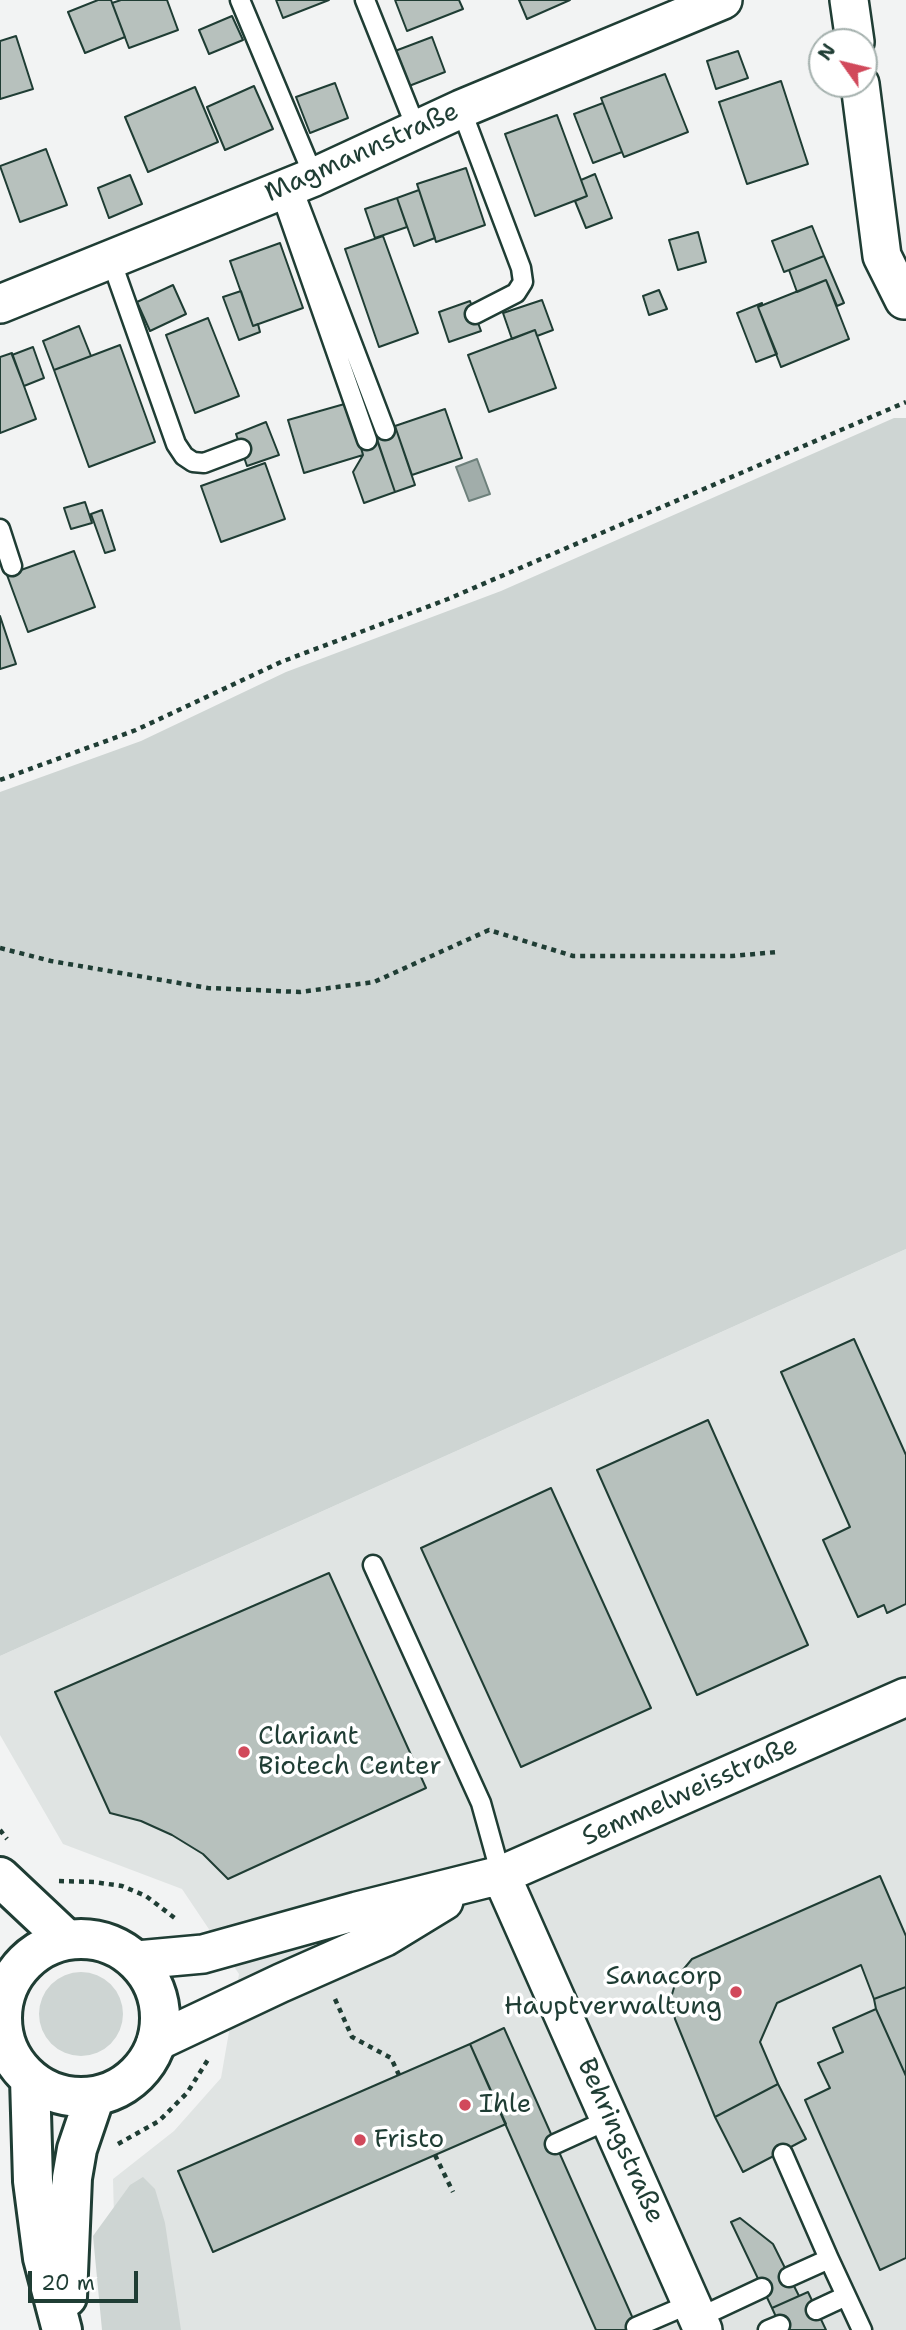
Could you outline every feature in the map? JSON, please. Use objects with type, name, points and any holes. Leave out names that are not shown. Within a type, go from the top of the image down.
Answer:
[{"type":"main road","points":[[6,1862],[67,1940]]},
{"type":"main road","points":[[88,1939],[109,1944],[137,1960],[153,1985],[159,2004],[160,2023],[156,2042],[147,2061],[133,2077],[115,2089],[95,2096],[72,2096],[50,2091],[30,2078],[16,2064],[1,2026],[5,1971],[25,1962],[44,1948],[67,1940],[88,1939]]},
{"type":"main road","points":[[30,2078],[34,2192],[43,2258],[65,2330]]},
{"type":"main road","points":[[65,2330],[72,2179],[77,2149],[95,2096]]},
{"type":"street","name":"Magmannstraße","points":[[0,304],[295,185],[461,109],[723,0]]},
{"type":"street","points":[[849,0],[853,28]]},
{"type":"street","points":[[862,98],[882,256],[904,300]]},
{"type":"street","name":"Semmelweisstraße","points":[[156,2042],[385,1937],[487,1879],[906,1697]]},
{"type":"street","name":"Semmelweisstraße","points":[[137,1960],[204,1954],[357,1911],[487,1879]]},
{"type":"street","name":"Behringstraße","points":[[487,1879],[610,2119],[698,2317]]},
{"type":"lane","points":[[240,0],[367,440]]},
{"type":"lane","points":[[365,0],[416,130]]},
{"type":"lane","points":[[461,109],[521,268],[523,282],[516,293],[475,314]]},
{"type":"lane","points":[[295,185],[385,430]]},
{"type":"lane","points":[[111,260],[176,444],[184,456],[193,462],[204,463],[241,450]]},
{"type":"lane","points":[[0,529],[12,565]]},
{"type":"lane","points":[[373,1565],[481,1803],[487,1879]]},
{"type":"lane","points":[[555,2144],[610,2119]]},
{"type":"lane","points":[[783,2154],[862,2330]]},
{"type":"lane","points":[[789,2277],[829,2259]]},
{"type":"lane","points":[[636,2327],[698,2317],[762,2288]]},
{"type":"lane","points":[[816,2310],[846,2296]]},
{"type":"path","points":[[0,780],[135,730],[281,662],[448,599],[906,402]]},
{"type":"path","points":[[0,948],[51,961],[208,988],[300,992],[374,982],[489,930],[573,956],[732,956],[777,952]]},
{"type":"path","points":[[0,1830],[6,1862]]},
{"type":"path","points":[[49,1878],[122,1886],[146,1896],[184,1924]]},
{"type":"path","points":[[331,1989],[352,2037],[391,2058],[399,2075]]},
{"type":"path","points":[[107,2150],[159,2121],[187,2093],[215,2049]]},
{"type":"path","points":[[435,2155],[453,2192]]},
{"type":"shaded area","points":[[894,418],[906,418],[906,1249],[0,1656],[0,792],[141,741],[286,672],[501,591]]},
{"type":"shaded area","points":[[477,459],[490,494],[469,501],[456,467]]},
{"type":"shaded area","points":[[906,1249],[906,2330],[117,2330],[113,2179],[174,2131],[221,2078],[239,1974],[182,1889],[63,1844],[0,1735],[0,1656]]},
{"type":"shaded area","points":[[81,1972],[97,1975],[111,1984],[120,1998],[123,2014],[120,2030],[111,2044],[97,2053],[81,2056],[65,2053],[51,2044],[42,2030],[39,2014],[42,1998],[51,1984],[65,1975]]},
{"type":"shaded area","points":[[143,2177],[155,2189],[165,2223],[181,2330],[102,2330],[93,2236],[130,2185]]},
{"type":"building","points":[[98,0],[111,0],[125,37],[85,53],[68,12]]},
{"type":"building","points":[[121,0],[167,0],[178,30],[129,48],[112,3]]},
{"type":"building","points":[[276,0],[329,0],[283,18]]},
{"type":"building","points":[[395,0],[459,0],[463,9],[407,31]]},
{"type":"building","points":[[519,0],[570,0],[527,19]]},
{"type":"building","points":[[232,16],[243,40],[209,54],[199,30]]},
{"type":"building","points":[[16,36],[33,89],[0,99],[0,41]]},
{"type":"building","points":[[432,37],[445,72],[409,86],[395,51]]},
{"type":"building","points":[[738,51],[748,78],[716,89],[707,61]]},
{"type":"building","points":[[665,74],[688,132],[624,157],[601,98]]},
{"type":"building","points":[[781,81],[808,164],[747,184],[719,102]]},
{"type":"building","points":[[335,83],[348,118],[310,133],[296,97]]},
{"type":"building","points":[[254,86],[273,129],[225,150],[207,107]]},
{"type":"building","points":[[195,87],[218,142],[148,172],[125,117]]},
{"type":"building","points":[[603,103],[622,152],[593,163],[574,114]]},
{"type":"building","points":[[557,115],[587,196],[535,216],[505,134]]},
{"type":"building","points":[[46,149],[67,205],[20,222],[0,166]]},
{"type":"building","points":[[466,168],[485,225],[436,242],[417,184]]},
{"type":"building","points":[[595,174],[612,218],[586,228],[575,201],[587,196],[581,180]]},
{"type":"building","points":[[130,175],[142,204],[109,218],[98,188]]},
{"type":"building","points":[[419,190],[435,238],[414,246],[397,198]]},
{"type":"building","points":[[397,198],[407,227],[375,238],[365,209]]},
{"type":"building","points":[[812,226],[824,256],[784,272],[772,241]]},
{"type":"building","points":[[698,232],[706,262],[678,270],[669,240]]},
{"type":"building","points":[[383,236],[418,333],[379,347],[345,249]]},
{"type":"building","points":[[280,243],[303,308],[253,326],[230,261]]},
{"type":"building","points":[[824,256],[844,303],[837,306],[826,280],[797,292],[789,270]]},
{"type":"building","points":[[826,280],[849,339],[781,367],[758,307]]},
{"type":"building","points":[[173,285],[186,314],[150,331],[137,302]]},
{"type":"building","points":[[659,290],[667,309],[649,315],[643,296]]},
{"type":"building","points":[[241,291],[253,326],[258,324],[260,332],[239,340],[223,297]]},
{"type":"building","points":[[542,300],[553,330],[537,336],[535,330],[512,339],[503,313]]},
{"type":"building","points":[[470,301],[481,331],[449,342],[439,312]]},
{"type":"building","points":[[762,303],[758,307],[777,354],[756,362],[737,313]]},
{"type":"building","points":[[208,318],[239,396],[195,413],[166,335]]},
{"type":"building","points":[[79,326],[91,356],[54,370],[43,341]]},
{"type":"building","points":[[535,330],[556,388],[489,412],[468,355]]},
{"type":"building","points":[[120,345],[155,442],[89,467],[54,370]]},
{"type":"building","points":[[33,347],[44,378],[24,386],[12,355]]},
{"type":"building","points":[[12,353],[36,419],[0,433],[0,357]]},
{"type":"building","points":[[348,403],[363,455],[304,473],[288,420]]},
{"type":"building","points":[[445,409],[462,458],[412,475],[395,426]]},
{"type":"building","points":[[266,422],[279,455],[247,466],[236,434]]},
{"type":"building","points":[[395,426],[415,485],[395,492],[375,433]]},
{"type":"building","points":[[376,437],[395,492],[364,503],[353,472],[363,455],[360,443]]},
{"type":"building","points":[[265,463],[285,519],[221,542],[201,486]]},
{"type":"building","points":[[85,502],[92,523],[71,529],[64,508]]},
{"type":"building","points":[[102,510],[115,550],[105,553],[91,514]]},
{"type":"building","points":[[74,551],[95,607],[28,632],[7,575]]},
{"type":"building","points":[[0,616],[16,664],[0,669]]},
{"type":"building","points":[[854,1339],[906,1455],[906,1604],[887,1613],[884,1605],[858,1617],[823,1540],[850,1527],[781,1372]]},
{"type":"building","points":[[708,1420],[808,1645],[697,1695],[597,1470]]},
{"type":"building","points":[[551,1488],[651,1708],[521,1767],[421,1548]]},
{"type":"building","points":[[329,1573],[426,1788],[228,1879],[203,1854],[172,1835],[141,1821],[110,1813],[55,1692]]},
{"type":"building","name":"Sanacorp Hauptverwaltung","points":[[880,1876],[906,1936],[906,1987],[874,1999],[861,1965],[777,2003],[760,2042],[778,2084],[715,2117],[675,2019],[671,1998],[677,1977],[692,1959]]},
{"type":"building","points":[[906,1987],[906,2076],[874,1999]]},
{"type":"building","points":[[876,2009],[906,2076],[906,2258],[880,2270],[805,2100],[830,2088],[818,2063],[843,2052],[833,2028]]},
{"type":"building","points":[[504,2028],[638,2330],[596,2330],[470,2044]]},
{"type":"building","name":"Fristo","points":[[470,2044],[506,2124],[213,2252],[178,2171]]},
{"type":"building","points":[[778,2084],[806,2139],[743,2172],[715,2117]]},
{"type":"building","points":[[740,2218],[773,2244],[799,2296],[772,2308],[731,2222]]},
{"type":"building","points":[[808,2292],[826,2330],[782,2330],[772,2308]]},
{"type":"place","name":"Clariant Biotech Center","points":[[244,1752]]},
{"type":"place","name":"Sanacorp Hauptverwaltung","points":[[736,1992]]},
{"type":"place","name":"Ihle","points":[[465,2105]]},
{"type":"place","name":"Fristo","points":[[360,2140]]}]
